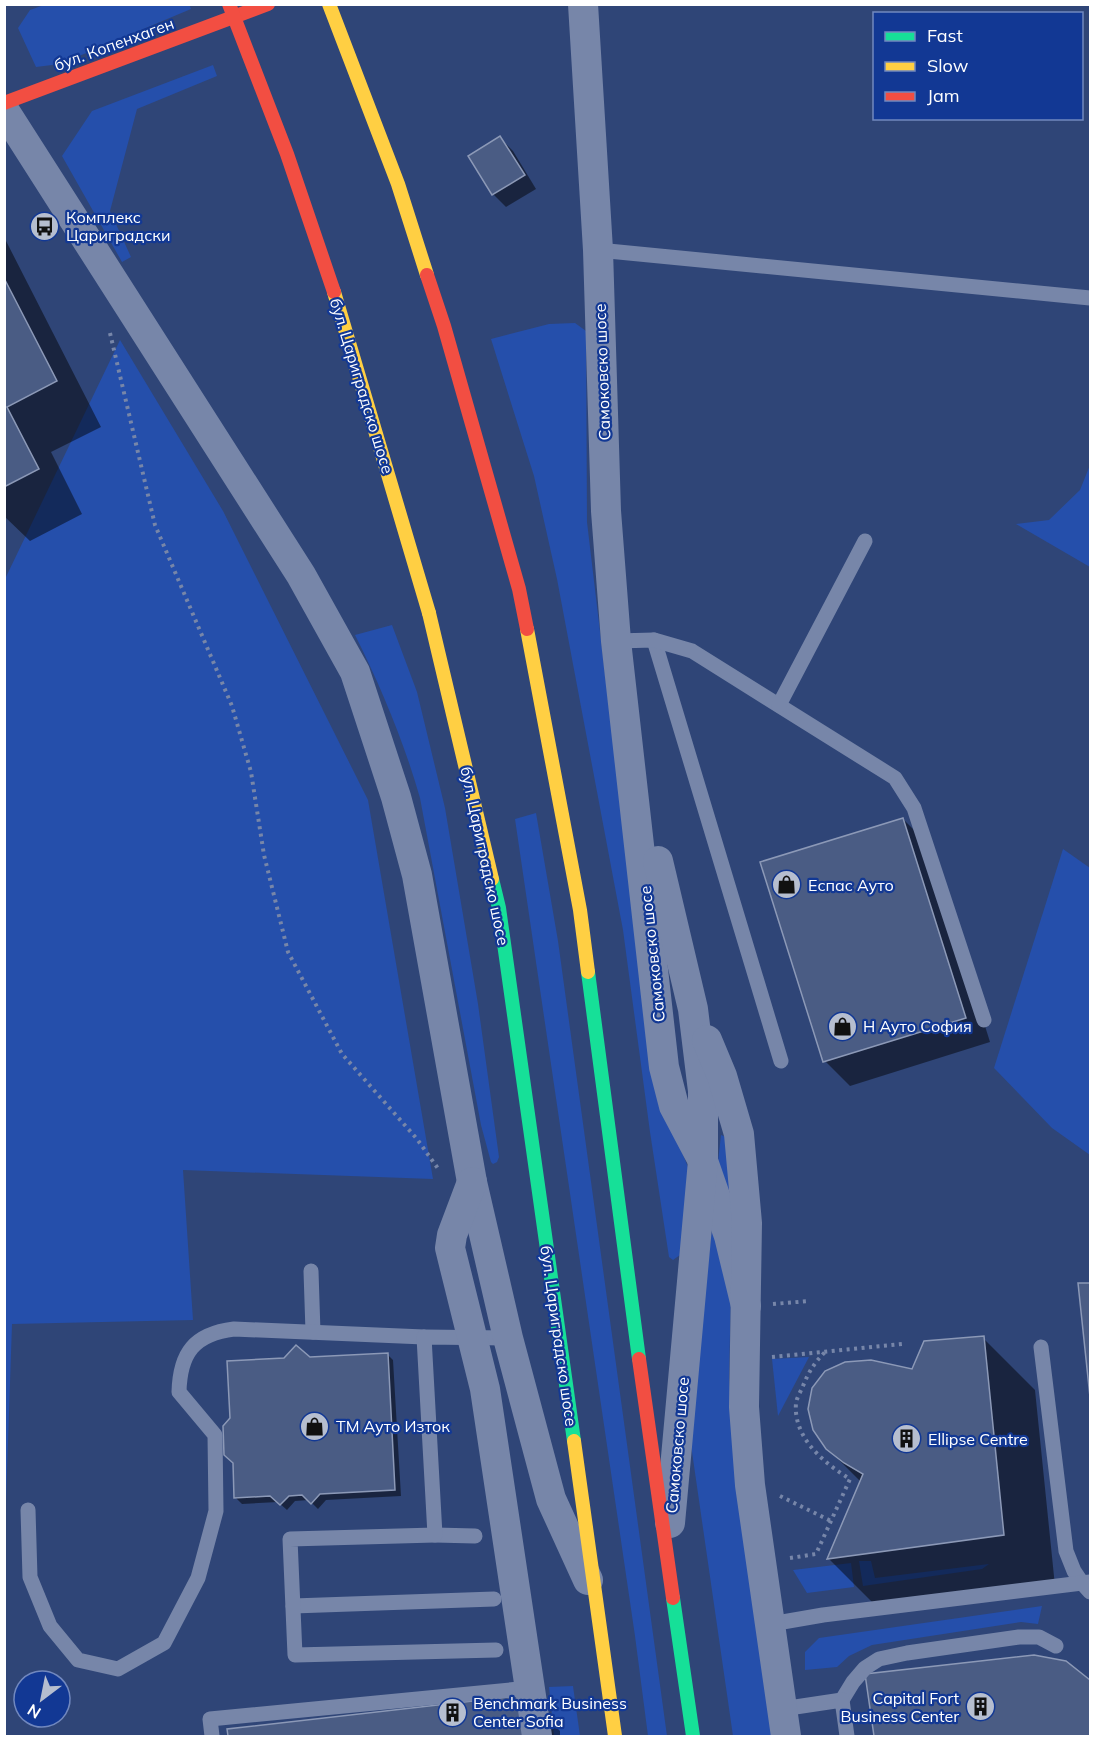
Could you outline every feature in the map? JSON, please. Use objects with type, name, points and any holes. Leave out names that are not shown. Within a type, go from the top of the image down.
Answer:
[{"type":"main road","name":"бул. Цариградско шосе","points":[[229,4],[255,66],[317,239],[385,457],[429,613],[499,908],[615,1737]]},
{"type":"main road","name":"бул. Копенхаген","points":[[4,103],[268,4]]},
{"type":"main road","points":[[329,4],[405,206],[444,326],[519,589],[580,910],[624,1251],[693,1737]]},
{"type":"street","name":"Самоковско шосе","points":[[583,4],[598,250],[606,511],[616,641],[664,1067],[674,1106],[703,1161]]},
{"type":"street","points":[[4,110],[301,575],[355,672],[396,797],[417,876],[472,1182],[508,1338],[551,1499],[596,1596]]},
{"type":"street","name":"Самоковско шосе","points":[[628,739],[693,1009],[703,1091],[703,1161],[668,1550]]},
{"type":"street","points":[[693,1009],[722,1076],[739,1134],[756,1305],[744,1407],[749,1474],[784,1723]]},
{"type":"street","points":[[703,1161],[756,1305]]},
{"type":"street","points":[[472,1182],[452,1235],[450,1248],[485,1389],[537,1737]]},
{"type":"lane","points":[[598,250],[1090,298]]},
{"type":"lane","points":[[779,705],[865,541]]},
{"type":"lane","points":[[616,641],[654,640],[692,651],[895,778],[914,808],[984,1020]]},
{"type":"lane","points":[[654,640],[781,1061]]},
{"type":"lane","points":[[311,1272],[313,1332]]},
{"type":"lane","points":[[28,1510],[30,1577],[51,1626],[78,1660],[118,1669],[164,1642],[198,1578],[216,1511],[214,1435],[179,1392],[182,1363],[188,1352],[200,1341],[215,1331],[234,1329],[508,1338]]},
{"type":"lane","points":[[424,1337],[435,1535]]},
{"type":"lane","points":[[1041,1347],[1066,1551],[1074,1571],[1088,1585]]},
{"type":"lane","points":[[475,1536],[290,1539],[295,1655],[496,1650]]},
{"type":"lane","points":[[771,1623],[835,1613],[1088,1585]]},
{"type":"lane","points":[[293,1606],[494,1599]]},
{"type":"lane","points":[[784,1723],[842,1700],[865,1668],[879,1659],[1019,1637],[1039,1637],[1056,1646]]},
{"type":"lane","points":[[212,1737],[210,1719],[530,1688]]},
{"type":"lane","points":[[842,1700],[847,1737]]},
{"type":"path","points":[[108,323],[154,525],[232,706],[251,772],[264,855],[288,952],[342,1054],[417,1139],[446,1178],[472,1182]]},
{"type":"path","points":[[756,1305],[809,1301]]},
{"type":"path","points":[[763,1358],[902,1344]]},
{"type":"path","points":[[786,1559],[816,1554],[850,1479],[831,1467],[814,1452],[798,1421],[796,1402],[814,1362],[826,1351]]},
{"type":"path","points":[[777,1495],[831,1521]]},
{"type":"shaded area","points":[[189,4],[191,9],[60,64],[36,67],[18,28],[30,10],[44,5]]},
{"type":"shaded area","points":[[213,65],[217,76],[137,109],[110,211],[131,257],[122,262],[62,156],[92,111]]},
{"type":"shaded area","points":[[575,323],[586,331],[587,522],[608,699],[662,1103],[690,1172],[680,1255],[673,1260],[669,1257],[650,1132],[623,930],[557,579],[534,476],[491,339],[549,324]]},
{"type":"shaded area","points":[[120,340],[223,511],[368,800],[433,1179],[183,1170],[193,1320],[12,1324],[5,1532],[5,579]]},
{"type":"shaded area","points":[[1090,465],[1090,567],[1016,524],[1049,520],[1080,490]]},
{"type":"shaded area","points":[[392,625],[417,692],[445,808],[478,1004],[499,1157],[493,1164],[481,1125],[420,798],[391,715],[355,635]]},
{"type":"shaded area","points":[[536,813],[558,941],[667,1736],[648,1736],[515,819]]},
{"type":"shaded area","points":[[1063,849],[1090,868],[1090,1155],[1052,1128],[994,1068]]},
{"type":"shaded area","points":[[721,1135],[726,1137],[730,1202],[718,1162]]},
{"type":"shaded area","points":[[712,1229],[731,1290],[729,1378],[736,1460],[772,1736],[733,1736],[690,1438]]},
{"type":"shaded area","points":[[809,1357],[778,1416],[772,1359]]},
{"type":"shaded area","points":[[859,1561],[871,1561],[875,1578],[989,1564],[982,1569],[863,1586]]},
{"type":"shaded area","points":[[851,1563],[854,1587],[807,1593],[793,1570]]},
{"type":"shaded area","points":[[1042,1606],[1038,1624],[1021,1622],[872,1645],[849,1656],[837,1667],[805,1670],[805,1652],[819,1638]]},
{"type":"shaded area","points":[[573,1686],[580,1736],[554,1736],[549,1687]]},
{"type":"building","points":[[500,136],[525,175],[492,195],[468,156]]},
{"type":"building","points":[[4,278],[57,381],[7,407],[39,469],[4,487]]},
{"type":"building","points":[[903,818],[966,1018],[823,1062],[760,862]]},
{"type":"building","points":[[1078,1283],[1090,1283],[1090,1397]]},
{"type":"building","name":"Ellipse Centre","points":[[984,1336],[1004,1535],[827,1559],[863,1474],[826,1449],[813,1430],[808,1409],[812,1388],[825,1371],[845,1362],[871,1360],[912,1369],[924,1341]]},
{"type":"building","points":[[296,1345],[310,1357],[388,1353],[395,1490],[320,1494],[311,1504],[302,1495],[289,1496],[280,1505],[270,1496],[234,1498],[233,1463],[224,1455],[223,1426],[230,1418],[227,1361],[284,1358]]},
{"type":"building","name":"Capital Fort Business Center","points":[[1034,1655],[1066,1661],[1090,1680],[1090,1736],[874,1736],[865,1674]]},
{"type":"building","name":"Benchmark Business Center Sofia","points":[[525,1695],[530,1736],[228,1736],[227,1729]]},
{"type":"traffic: fast","points":[[492,879],[499,908],[574,1441]]},
{"type":"traffic: fast","points":[[588,972],[639,1359]]},
{"type":"traffic: fast","points":[[673,1598],[693,1736]]},
{"type":"traffic: slow","points":[[329,4],[398,184],[427,275]]},
{"type":"traffic: slow","points":[[334,292],[429,613]]},
{"type":"traffic: slow","points":[[429,613],[492,879]]},
{"type":"traffic: slow","points":[[527,629],[580,910],[588,972]]},
{"type":"traffic: slow","points":[[574,1441],[615,1736]]},
{"type":"traffic: jam","points":[[229,4],[287,154],[334,292]]},
{"type":"traffic: jam","points":[[4,103],[268,4]]},
{"type":"traffic: jam","points":[[427,275],[444,326],[519,589],[527,629]]},
{"type":"traffic: jam","points":[[639,1359],[673,1598]]},
{"type":"place","name":"Комплекс Цариградски","points":[[45,226]]},
{"type":"place","name":"Еспас Ауто","points":[[787,885]]},
{"type":"place","name":"Н Ауто София","points":[[842,1026]]},
{"type":"place","name":"ТМ Ауто Изток","points":[[315,1426]]},
{"type":"place","name":"Ellipse Centre","points":[[907,1439]]},
{"type":"place","name":"Capital Fort Business Center","points":[[980,1707]]},
{"type":"place","name":"Benchmark Business Center Sofia","points":[[452,1712]]}]
